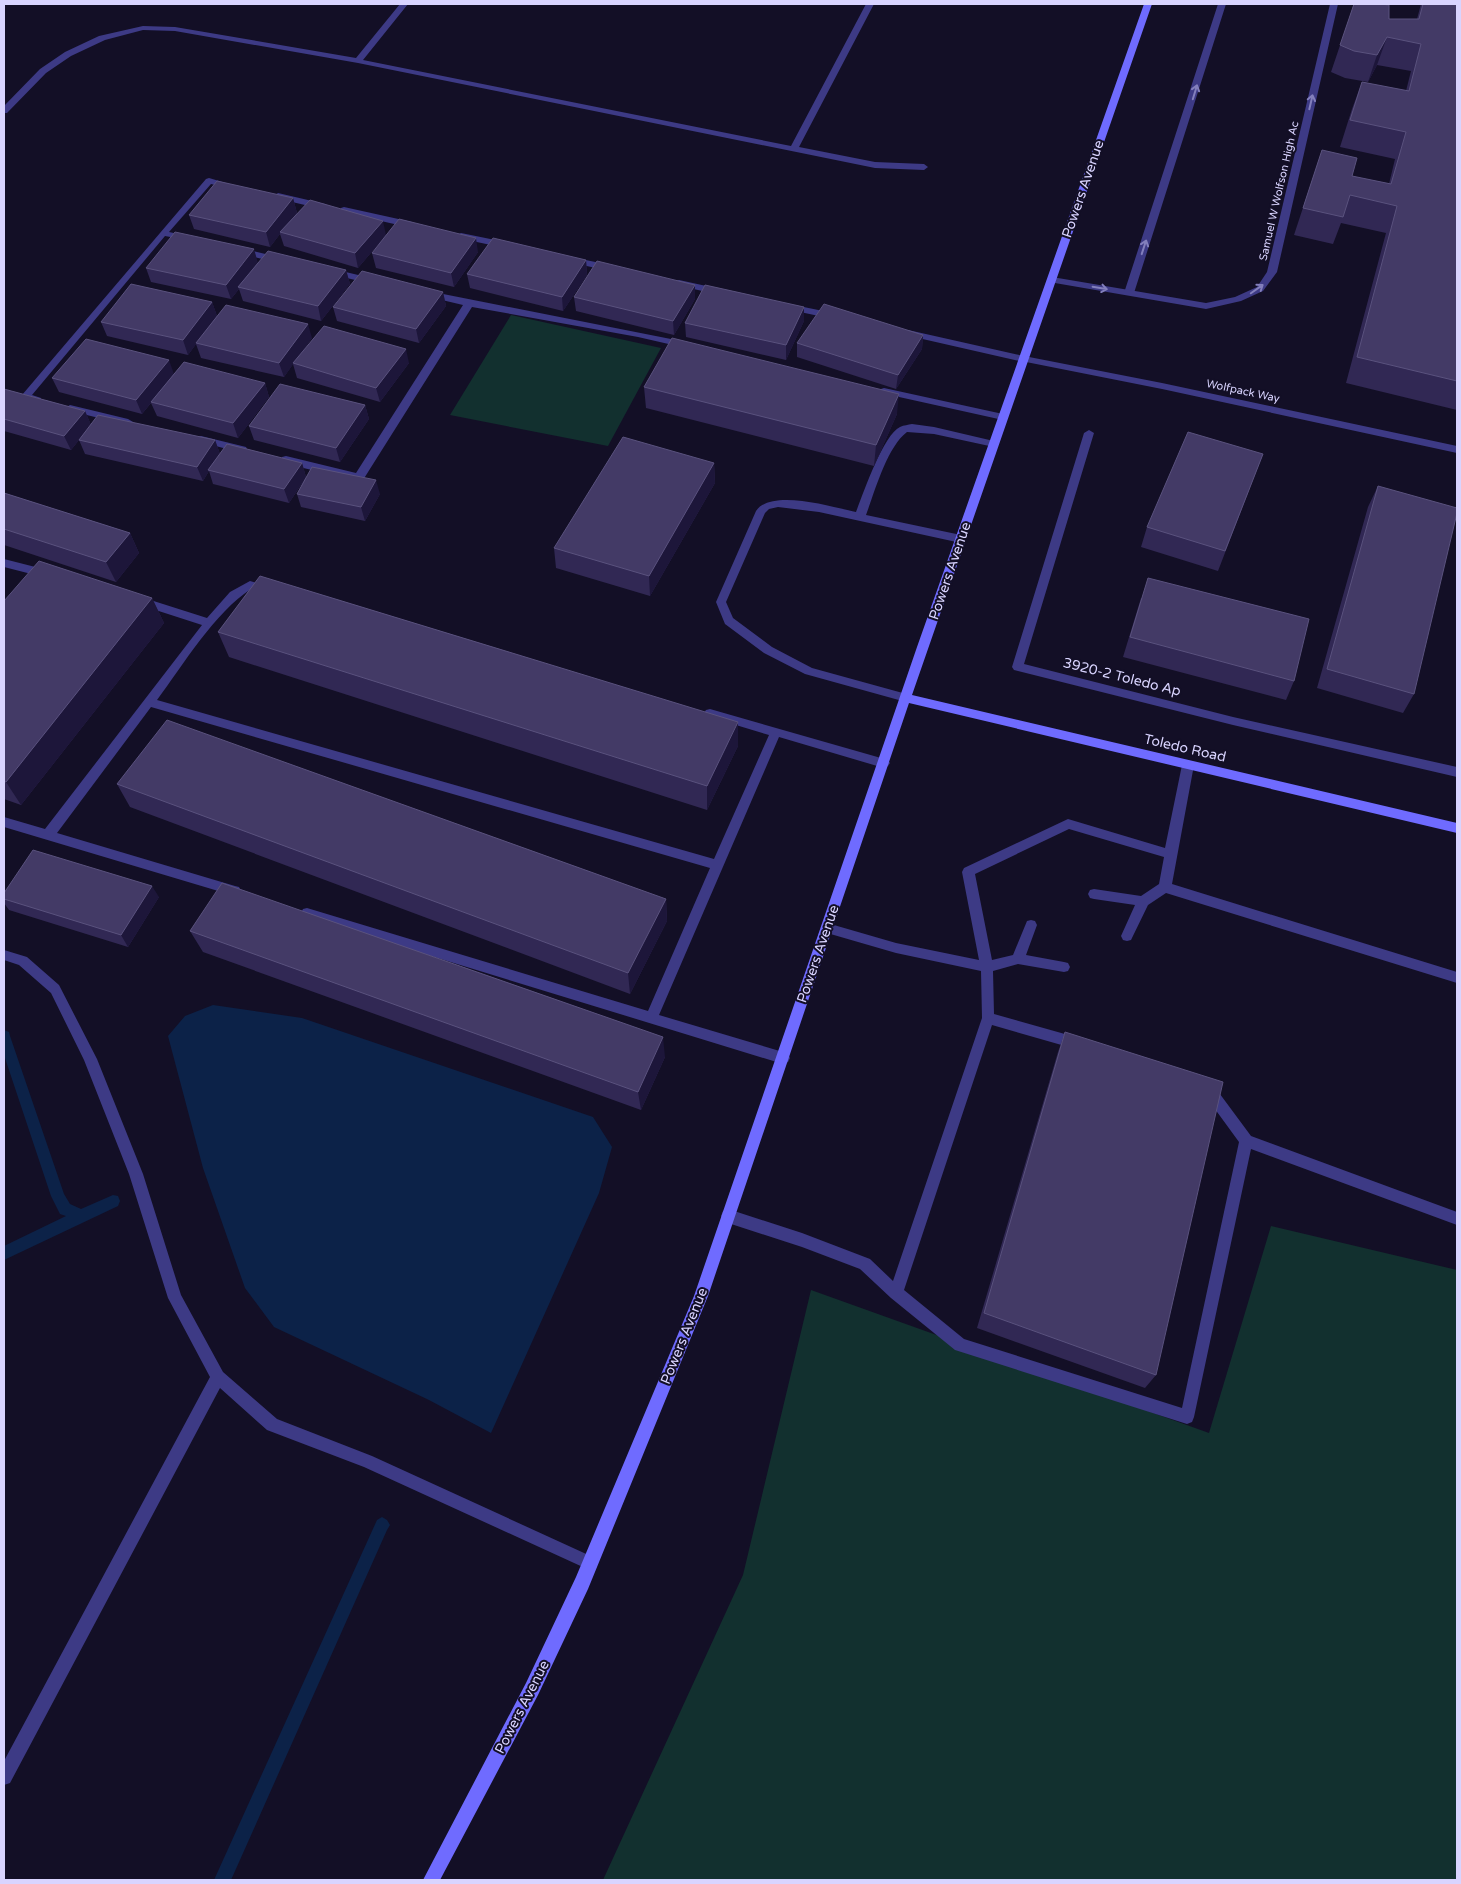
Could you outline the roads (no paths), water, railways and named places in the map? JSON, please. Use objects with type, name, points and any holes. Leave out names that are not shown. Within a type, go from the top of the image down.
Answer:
[{"type":"street","points":[[358,61],[404,4]]},
{"type":"street","points":[[794,149],[870,4]]},
{"type":"street","name":"Powers Avenue","points":[[431,1880],[532,1689],[590,1563],[701,1296],[1003,417],[1148,4]]},
{"type":"street","points":[[1129,293],[1222,4]]},
{"type":"street","name":"Samuel W Wolfson High Ac","points":[[1052,280],[1206,306],[1238,299],[1260,289],[1272,272],[1334,4]]},
{"type":"street","points":[[4,111],[43,71],[68,54],[102,38],[143,28],[175,29],[358,61],[875,165],[924,167]]},
{"type":"street","points":[[44,402],[25,397],[209,181],[238,187]]},
{"type":"street","points":[[267,194],[424,228]]},
{"type":"street","points":[[163,233],[201,242]]},
{"type":"street","points":[[453,234],[511,247]]},
{"type":"street","points":[[230,248],[288,262]]},
{"type":"street","points":[[560,257],[619,270]]},
{"type":"street","points":[[326,270],[383,284]]},
{"type":"street","points":[[667,281],[725,293]]},
{"type":"street","points":[[422,292],[469,303],[638,334],[696,347]]},
{"type":"street","points":[[273,457],[359,478],[469,303]]},
{"type":"street","points":[[784,306],[842,318]]},
{"type":"street","name":"Wolfpack Way","points":[[900,331],[1457,450]]},
{"type":"street","points":[[878,390],[1003,417]]},
{"type":"street","points":[[63,406],[140,424]]},
{"type":"street","points":[[860,517],[892,439],[902,429],[912,427],[994,444]]},
{"type":"street","name":"3920-2 Toledo Ap","points":[[1089,433],[1018,667],[1242,723],[1457,772]]},
{"type":"street","points":[[187,436],[254,452]]},
{"type":"street","points":[[906,698],[809,671],[768,650],[728,621],[721,602],[761,511],[766,506],[778,503],[811,507],[961,539]]},
{"type":"street","points":[[4,562],[62,578]]},
{"type":"street","points":[[48,835],[209,623],[234,595],[250,585],[278,594]]},
{"type":"street","points":[[128,597],[209,623]]},
{"type":"street","name":"Toledo Road","points":[[906,698],[1457,828]]},
{"type":"street","points":[[149,702],[717,865]]},
{"type":"street","points":[[702,711],[884,762]]},
{"type":"street","points":[[651,1018],[776,732]]},
{"type":"street","points":[[1165,887],[1169,854],[1188,764]]},
{"type":"street","points":[[4,822],[247,894]]},
{"type":"street","points":[[896,1294],[988,1018],[987,967],[968,872],[1068,824],[1169,854]]},
{"type":"street","points":[[1127,936],[1142,901],[1165,887],[1457,978]]},
{"type":"street","points":[[1094,894],[1142,901]]},
{"type":"street","points":[[293,909],[783,1058]]},
{"type":"street","points":[[1018,959],[1031,924]]},
{"type":"street","points":[[827,928],[896,948],[987,967],[1018,959],[1064,967]]},
{"type":"street","points":[[4,955],[23,961],[55,989],[90,1059],[136,1174],[175,1298],[218,1377],[272,1425],[367,1461],[590,1563]]},
{"type":"street","points":[[988,1018],[1089,1047]]},
{"type":"street","points":[[1200,1079],[1246,1141],[1457,1218]]},
{"type":"street","points":[[728,1216],[802,1240],[865,1264],[896,1294],[960,1345],[1187,1417],[1246,1141]]},
{"type":"street","points":[[4,1777],[218,1377]]},
{"type":"water","points":[[213,1005],[302,1018],[593,1117],[612,1147],[599,1193],[491,1433],[429,1400],[274,1327],[245,1288],[203,1168],[168,1036],[185,1016]]},
{"type":"waterway","points":[[4,1036],[58,1196],[65,1209],[81,1216]]},
{"type":"waterway","points":[[4,1253],[113,1201]]},
{"type":"waterway","points":[[222,1880],[382,1525]]}]
